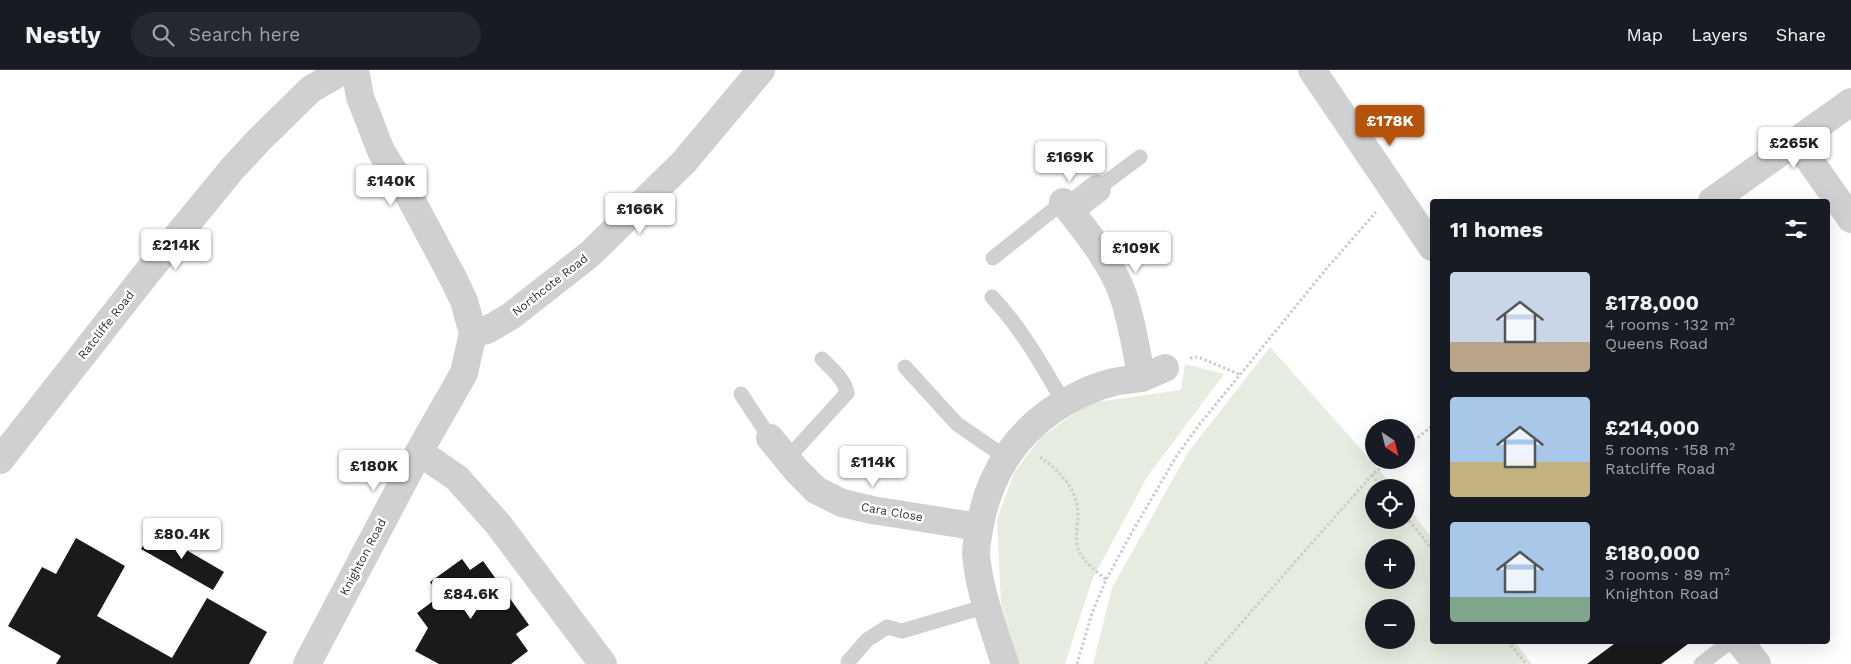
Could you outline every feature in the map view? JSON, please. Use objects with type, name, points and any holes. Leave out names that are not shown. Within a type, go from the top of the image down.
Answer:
[{"type":"street","name":"Ratcliffe Road","points":[[0,460],[146,274],[232,169],[260,138],[311,88],[344,70]]},
{"type":"street","name":"Knighton Road","points":[[307,664],[419,452],[464,373],[473,333],[464,301],[453,278],[412,201],[382,152],[360,97],[355,70]]},
{"type":"street","name":"Northcote Road","points":[[473,333],[487,330],[511,316],[590,254],[684,162],[761,70]]},
{"type":"street","points":[[1321,73],[1395,192],[1430,244]]},
{"type":"street","points":[[1715,199],[1851,102]]},
{"type":"street","points":[[1796,141],[1851,218]]},
{"type":"street","points":[[1006,664],[987,606],[979,576],[976,552],[985,500],[993,478],[1012,449],[1040,420],[1064,403],[1114,382],[1153,373],[1123,295],[1114,277],[1092,240],[1066,206],[1097,189]]},
{"type":"street","name":"Cara Close","points":[[770,438],[796,472],[816,490],[842,503],[872,510],[980,527]]},
{"type":"street","points":[[419,452],[457,478],[498,524],[603,664]]},
{"type":"street","points":[[1741,644],[1757,664]]},
{"type":"lane","points":[[1097,189],[1140,157]]},
{"type":"lane","points":[[993,258],[1066,206]]},
{"type":"lane","points":[[992,297],[1028,342],[1064,403]]},
{"type":"lane","points":[[787,459],[847,392],[842,381],[822,359]]},
{"type":"lane","points":[[905,367],[956,424],[1012,449]]},
{"type":"lane","points":[[741,394],[770,438]]},
{"type":"lane","points":[[848,662],[867,640],[886,627],[902,631],[987,606]]},
{"type":"lane","points":[[1701,664],[1727,644]]},
{"type":"path","points":[[1077,664],[1092,614],[1106,580],[1176,457],[1199,425],[1328,268],[1395,192]]},
{"type":"path","points":[[1153,373],[1178,360],[1198,357],[1241,375]]},
{"type":"path","points":[[1415,440],[1430,428]]},
{"type":"path","points":[[1012,449],[1053,466],[1068,482],[1078,505],[1076,528],[1080,552],[1085,560],[1106,580]]},
{"type":"path","points":[[1205,664],[1379,469]]},
{"type":"path","points":[[1372,475],[1375,479]]},
{"type":"path","points":[[1415,528],[1430,547]]},
{"type":"path","points":[[1510,644],[1526,664]]},
{"type":"path","points":[[1519,664],[1522,659]]},
{"type":"shaded area","points":[[1270,347],[1365,454],[1365,469],[1378,469],[1386,479],[1365,479],[1365,529],[1415,529],[1415,516],[1430,535],[1430,644],[1516,644],[1532,664],[1093,664],[1112,588],[1187,454]]},
{"type":"shaded area","points":[[1185,364],[1224,374],[1147,477],[1092,580],[1065,664],[1019,664],[1001,603],[997,520],[1014,473],[1041,437],[1090,403],[1181,390]]},
{"type":"building","points":[[152,530],[224,572],[213,590],[141,549]]},
{"type":"building","points":[[76,538],[125,566],[97,616],[172,658],[207,598],[267,632],[249,664],[56,664],[61,656],[8,626],[42,567],[56,574]]},
{"type":"building","points":[[462,559],[470,570],[483,561],[529,625],[516,634],[528,651],[511,664],[439,664],[415,651],[428,628],[417,613],[440,596],[430,582]]},
{"type":"building","points":[[1614,644],[1688,644],[1661,664],[1587,664]]}]
